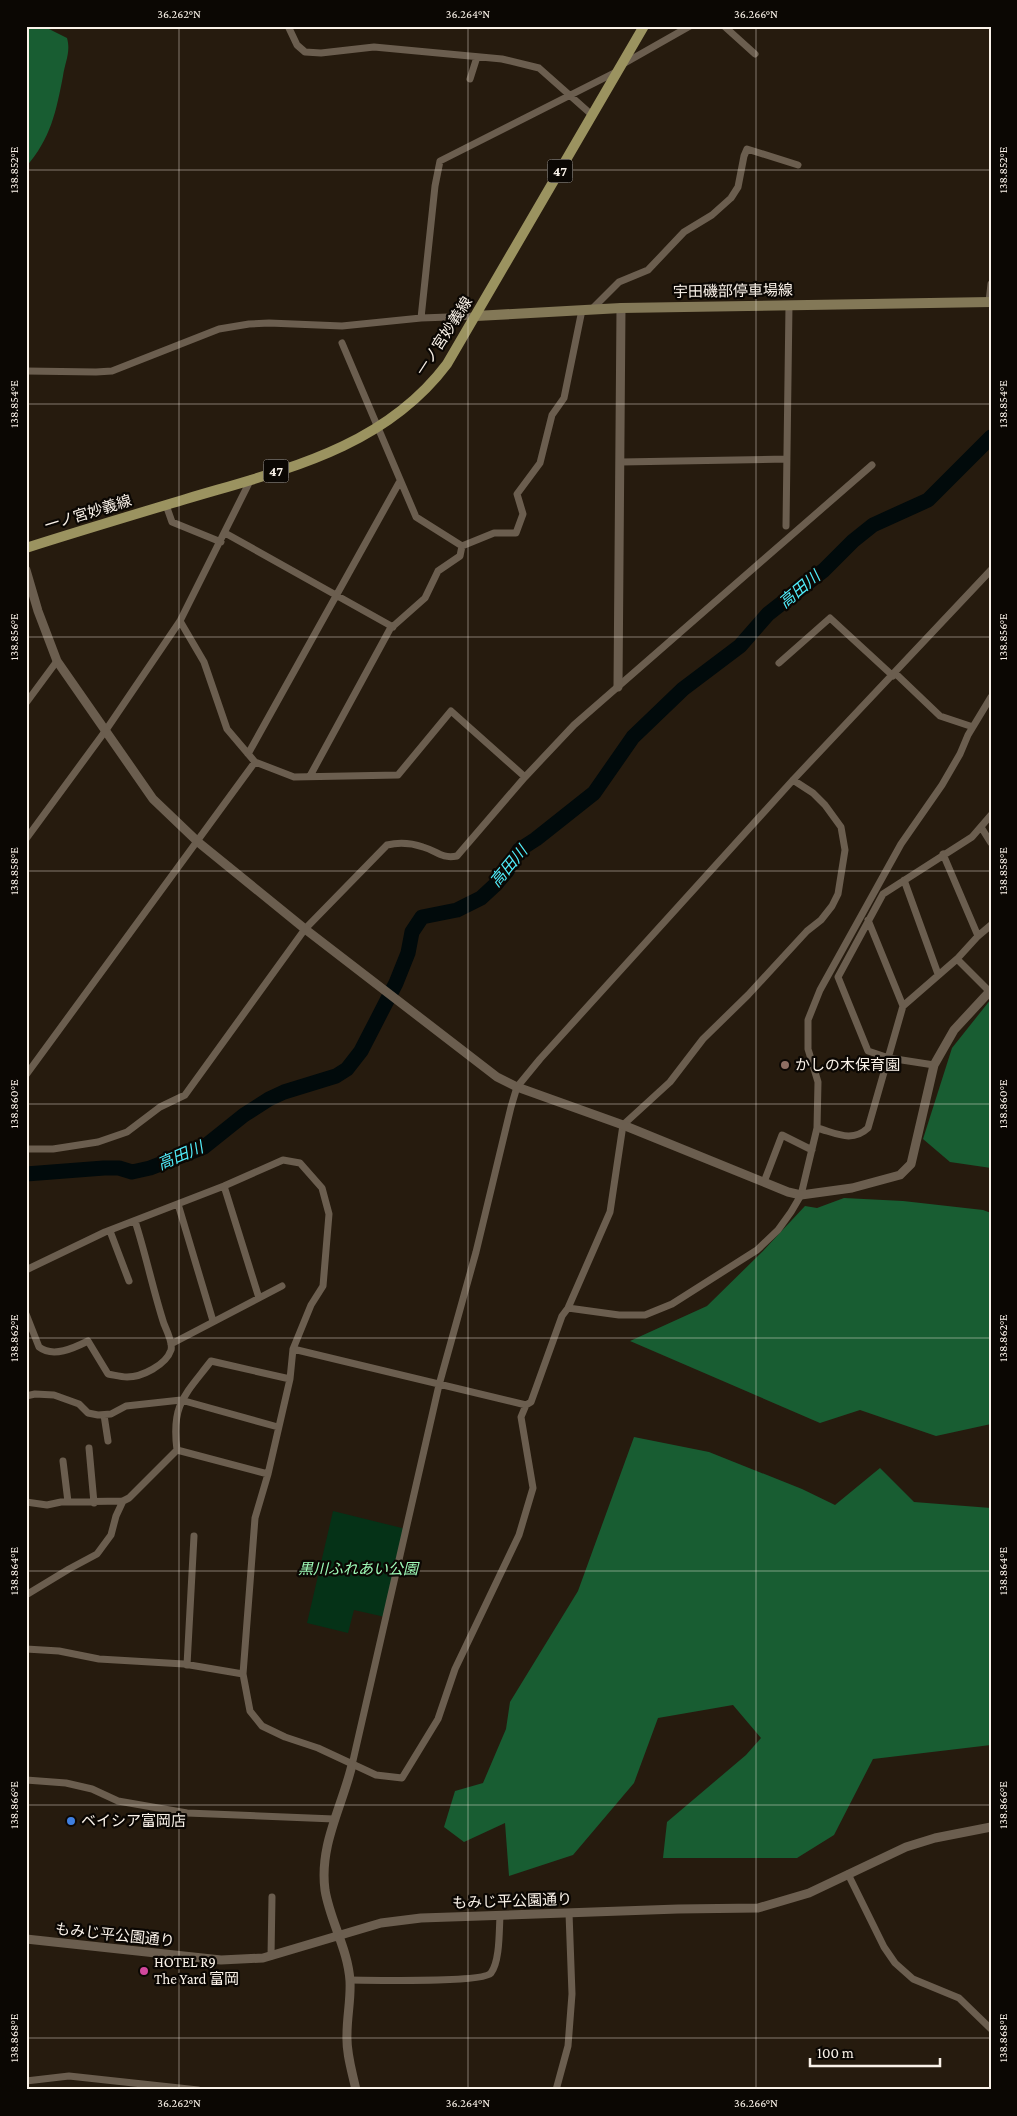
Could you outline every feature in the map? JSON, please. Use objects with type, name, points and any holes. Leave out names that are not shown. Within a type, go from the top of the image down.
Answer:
[{"type":"main road","name":"一ノ宮妙義線","points":[[26,548],[251,479],[337,449],[377,428],[412,403],[448,364],[644,26]]},
{"type":"main road","name":"宇田磯部停車場線","points":[[476,316],[621,308],[990,302]]},
{"type":"street","points":[[288,26],[297,45],[305,52],[321,53],[374,47],[502,59],[539,68],[592,114]]},
{"type":"street","points":[[421,318],[435,186],[440,161],[569,96],[690,26]]},
{"type":"street","points":[[724,26],[755,54]]},
{"type":"street","points":[[470,79],[477,57]]},
{"type":"street","points":[[462,546],[494,533],[516,533],[523,514],[517,494],[540,463],[552,414],[564,398],[587,310],[619,282],[648,270],[684,232],[712,215],[731,198],[738,187],[747,149],[798,165]]},
{"type":"street","points":[[990,302],[991,284]]},
{"type":"street","points":[[786,526],[788,305]]},
{"type":"street","points":[[618,687],[621,308]]},
{"type":"street","points":[[26,371],[112,371],[219,329],[249,324],[342,326],[421,318],[476,316]]},
{"type":"street","points":[[342,343],[416,517],[462,546]]},
{"type":"street","points":[[621,462],[787,459]]},
{"type":"street","points":[[26,1149],[53,1149],[98,1142],[127,1132],[160,1108],[185,1095],[305,929],[387,845],[400,842],[424,847],[446,858],[457,856],[525,777],[574,725],[872,465]]},
{"type":"street","points":[[26,839],[106,730],[180,621],[251,479]]},
{"type":"street","points":[[248,754],[400,481]]},
{"type":"street","points":[[166,505],[172,522],[221,542]]},
{"type":"street","points":[[225,533],[393,627]]},
{"type":"street","points":[[310,776],[393,627],[425,598],[438,571],[460,556],[462,546]]},
{"type":"street","points":[[26,570],[28,582],[57,661],[153,799],[198,842],[305,929],[497,1077],[517,1087],[623,1125],[788,1192],[801,1195],[852,1188],[900,1175],[911,1164],[934,1066],[954,1030],[990,990],[957,958]]},
{"type":"street","points":[[356,2090],[347,2054],[350,1980],[325,1890],[325,1850],[348,1782],[439,1385],[476,1252],[517,1087],[540,1059],[793,780],[991,570]]},
{"type":"street","points":[[779,663],[830,618],[940,716],[973,727]]},
{"type":"street","points":[[180,621],[204,662],[227,729],[256,762],[294,777],[398,775],[451,710],[525,777]]},
{"type":"street","points":[[26,703],[57,661]]},
{"type":"street","points":[[568,1308],[619,1316],[645,1316],[672,1304],[757,1250],[778,1230],[801,1195],[817,1128],[818,1082],[808,1049],[808,1020],[820,990],[901,844],[942,785],[991,697]]},
{"type":"street","points":[[26,1076],[256,762]]},
{"type":"street","points":[[26,1270],[110,1230],[224,1186],[283,1160],[300,1163],[322,1188],[329,1214],[323,1286],[311,1305],[293,1349],[290,1379],[268,1474],[255,1518],[243,1674],[250,1712],[262,1726],[318,1748],[376,1775],[402,1778],[438,1719],[455,1669],[518,1535],[533,1488],[521,1417],[526,1405],[531,1402],[562,1316],[568,1308],[610,1212],[623,1125],[670,1082],[704,1039],[807,931],[821,920],[832,906],[838,894],[845,850],[841,827],[825,805],[813,793],[793,780]]},
{"type":"street","points":[[934,1066],[889,1058],[868,1051],[838,977],[883,894],[972,838],[991,815]]},
{"type":"street","points":[[981,827],[991,843]]},
{"type":"street","points":[[944,854],[978,936]]},
{"type":"street","points":[[904,880],[938,974]]},
{"type":"street","points":[[868,920],[903,1006]]},
{"type":"street","points":[[817,1128],[850,1137],[860,1135],[868,1128],[903,1006],[991,925]]},
{"type":"street","points":[[764,1182],[782,1135],[812,1150]]},
{"type":"street","points":[[224,1186],[259,1298]]},
{"type":"street","points":[[178,1204],[213,1322]]},
{"type":"street","points":[[26,1314],[39,1347],[42,1350],[66,1351],[88,1341],[108,1374],[134,1376],[152,1370],[170,1353],[171,1344],[135,1221]]},
{"type":"street","points":[[110,1230],[129,1281]]},
{"type":"street","points":[[171,1344],[282,1286]]},
{"type":"street","points":[[293,1349],[526,1405]]},
{"type":"street","points":[[177,1450],[174,1428],[180,1400],[211,1361],[290,1379]]},
{"type":"street","points":[[26,1396],[35,1394],[54,1395],[79,1404],[88,1413],[104,1415],[111,1414],[126,1406],[180,1400],[278,1427]]},
{"type":"street","points":[[104,1415],[108,1441]]},
{"type":"street","points":[[89,1448],[94,1503]]},
{"type":"street","points":[[177,1450],[268,1474]]},
{"type":"street","points":[[26,1502],[47,1505],[68,1502],[122,1501],[130,1498],[177,1450]]},
{"type":"street","points":[[63,1461],[68,1502]]},
{"type":"street","points":[[26,1595],[97,1554],[105,1546],[111,1535],[122,1501]]},
{"type":"street","points":[[187,1664],[194,1536]]},
{"type":"street","points":[[26,1649],[59,1651],[99,1659],[187,1664],[243,1674]]},
{"type":"street","points":[[26,1780],[66,1783],[92,1790],[118,1801],[187,1813],[334,1819]]},
{"type":"street","name":"もみじ平公園通り","points":[[26,1939],[221,1960],[244,1960],[271,1956],[381,1922],[430,1918],[758,1908],[809,1893],[906,1847],[935,1838],[991,1827]]},
{"type":"street","points":[[848,1874],[884,1947],[895,1963],[913,1978],[959,1998],[991,2029]]},
{"type":"street","points":[[271,1956],[272,1897]]},
{"type":"street","points":[[556,2090],[568,2046],[572,1994],[569,1913]]},
{"type":"street","points":[[350,1980],[443,1980],[480,1978],[489,1975],[493,1970],[496,1958],[500,1916]]},
{"type":"street","points":[[26,2082],[69,2076],[198,2090]]},
{"type":"green space","points":[[26,26],[43,26],[67,38],[68,48],[58,101],[51,124],[41,146],[26,167]]},
{"type":"green space","points":[[991,999],[991,1168],[950,1162],[923,1139],[952,1048]]},
{"type":"green space","points":[[844,1198],[903,1201],[983,1210],[991,1213],[991,1424],[936,1436],[860,1410],[820,1423],[630,1341],[707,1306],[805,1206],[817,1208]]},
{"type":"green space","points":[[634,1437],[709,1452],[802,1489],[835,1505],[880,1468],[914,1502],[991,1508],[991,1745],[873,1759],[834,1835],[797,1858],[663,1858],[667,1822],[746,1755],[761,1738],[733,1705],[658,1718],[634,1783],[573,1855],[509,1876],[505,1823],[464,1842],[444,1827],[455,1791],[483,1783],[506,1729],[510,1702],[578,1591]]},
{"type":"green space","name":"黒川ふれあい公園","points":[[333,1511],[406,1529],[385,1617],[354,1610],[348,1633],[307,1623]]},
{"type":"waterway","name":"高田川","points":[[26,1174],[104,1168],[119,1168],[132,1172],[150,1168],[204,1147],[244,1115],[269,1099],[284,1092],[336,1076],[347,1069],[361,1051],[396,983],[408,953],[412,932],[422,917],[457,910],[481,898],[507,871],[519,850],[536,839],[594,793],[633,737],[683,689],[740,646],[768,614],[824,570],[853,541],[873,525],[928,500],[991,437]]},
{"type":"place","name":"かしの木保育園","points":[[785,1065]]},
{"type":"place","name":"ベイシア富岡店","points":[[71,1821]]},
{"type":"place","name":"HOTEL R9 The Yard 富岡","points":[[144,1971]]}]
